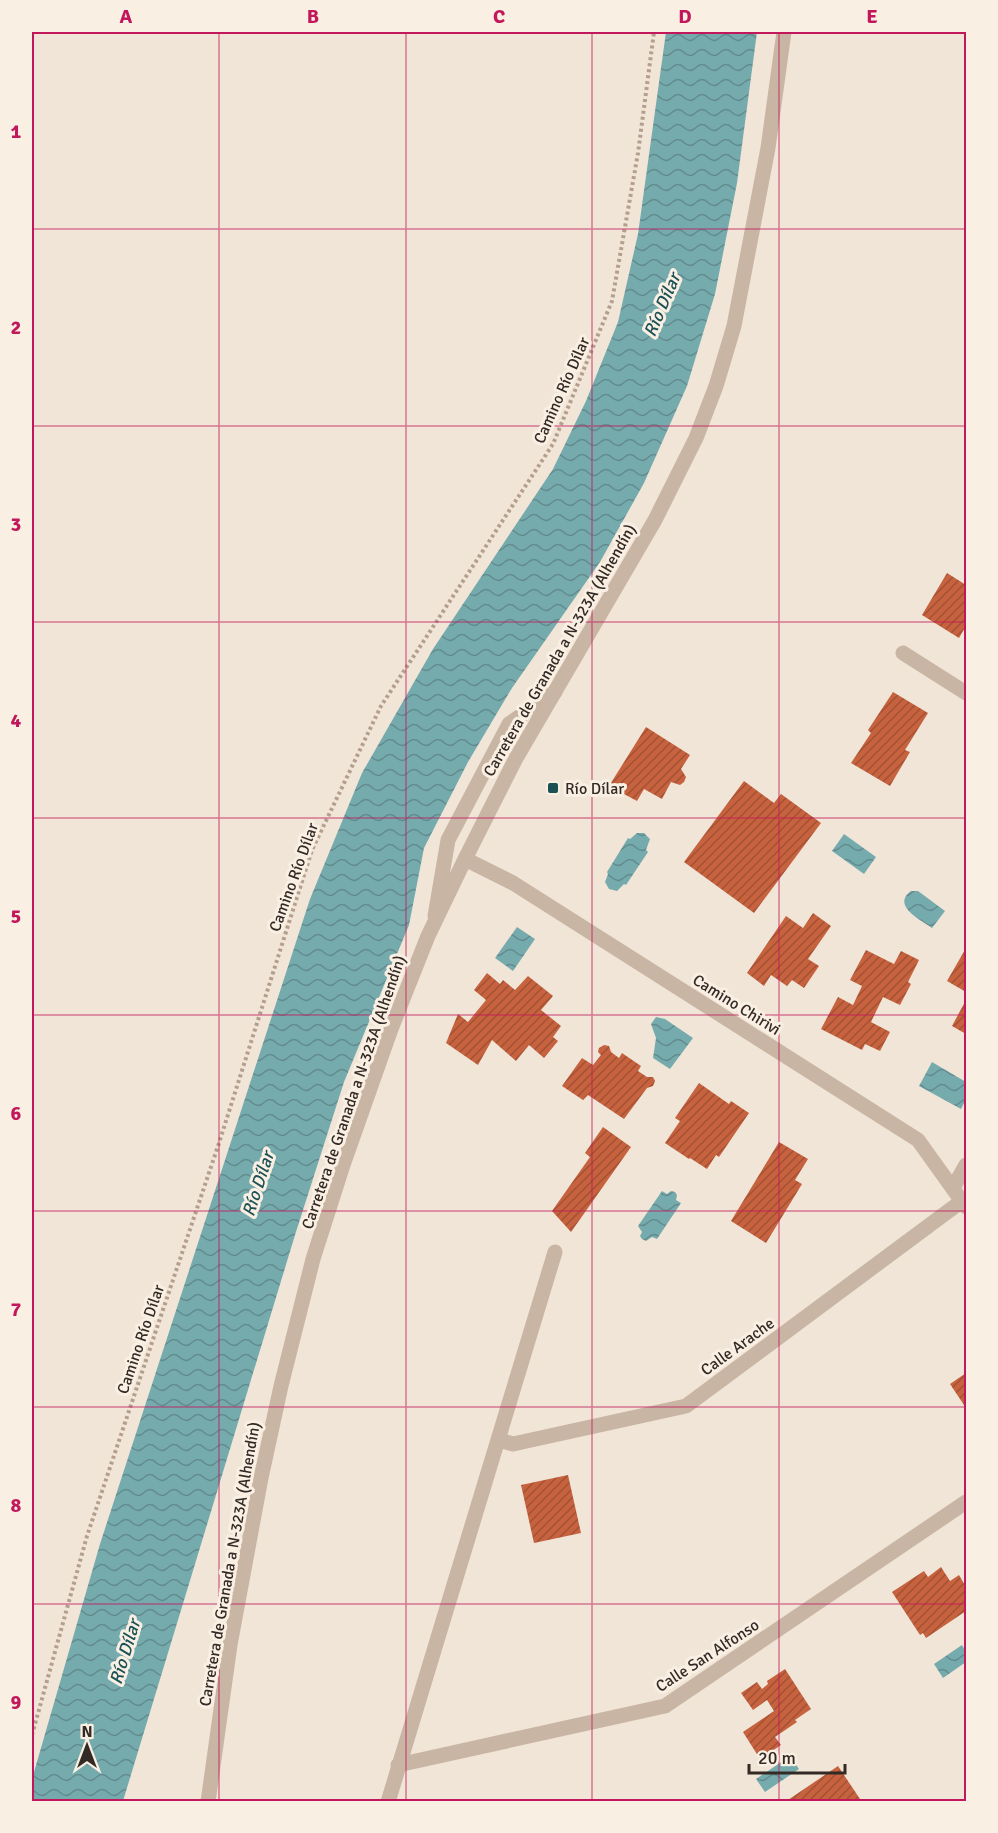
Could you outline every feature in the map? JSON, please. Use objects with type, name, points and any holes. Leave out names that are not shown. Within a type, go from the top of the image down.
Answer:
[{"type":"street","name":"Carretera de Granada a N-323A (Alhendín)","points":[[208,1802],[230,1645],[261,1478],[313,1259],[387,1040],[434,922],[515,760],[655,520],[696,438],[716,386],[734,326],[768,147],[784,32]]},
{"type":"street","points":[[903,653],[966,693]]},
{"type":"street","points":[[434,922],[448,840],[453,829],[509,724],[555,692]]},
{"type":"street","name":"Camino Chirivi","points":[[465,859],[513,883],[918,1140],[964,1204]]},
{"type":"street","points":[[953,1188],[966,1165]]},
{"type":"street","name":"Calle Arache","points":[[499,1440],[513,1444],[686,1406],[964,1204]]},
{"type":"street","points":[[388,1802],[555,1252]]},
{"type":"street","name":"Calle San Alfonso","points":[[398,1765],[664,1706],[966,1502]]},
{"type":"path","name":"Camino Río Dílar","points":[[32,1735],[87,1536],[219,1143],[312,850],[381,706],[553,444],[612,301],[638,153],[654,32]]},
{"type":"water","points":[[666,32],[757,32],[737,183],[715,294],[687,386],[644,483],[600,562],[512,688],[468,762],[424,848],[409,925],[344,1082],[295,1235],[123,1801],[32,1801],[32,1779],[100,1544],[310,899],[362,773],[433,649],[553,469],[586,401],[618,322],[638,234]]},
{"type":"water","points":[[637,833],[644,833],[650,839],[646,850],[648,852],[626,885],[624,884],[617,891],[609,889],[605,882],[607,872],[628,838],[630,839]]},
{"type":"water","points":[[844,834],[876,857],[864,874],[832,851]]},
{"type":"water","points":[[911,891],[918,891],[945,911],[932,928],[915,917],[906,907],[904,902]]},
{"type":"water","points":[[517,927],[535,939],[513,971],[495,958]]},
{"type":"water","points":[[656,1017],[665,1019],[693,1038],[670,1069],[653,1058],[656,1038],[651,1024]]},
{"type":"water","points":[[932,1062],[966,1082],[966,1099],[961,1109],[919,1086]]},
{"type":"water","points":[[662,1191],[667,1194],[671,1191],[675,1192],[676,1200],[681,1203],[657,1239],[652,1237],[646,1241],[640,1236],[642,1232],[638,1226]]},
{"type":"water","points":[[962,1645],[966,1652],[966,1662],[943,1678],[934,1664]]},
{"type":"water","points":[[790,1756],[799,1769],[765,1792],[756,1779]]},
{"type":"building","points":[[947,573],[966,585],[966,626],[959,638],[922,615]]},
{"type":"building","points":[[893,692],[928,713],[905,750],[910,752],[890,786],[851,763],[871,733],[868,730]]},
{"type":"building","points":[[646,727],[690,755],[681,769],[686,777],[684,782],[680,785],[671,782],[662,799],[644,789],[637,801],[609,786]]},
{"type":"building","points":[[744,781],[774,803],[781,794],[821,823],[754,913],[684,862]]},
{"type":"building","points":[[813,913],[831,926],[808,959],[819,966],[804,988],[792,980],[787,986],[771,975],[764,986],[747,973],[786,916],[803,928]]},
{"type":"building","points":[[966,948],[966,992],[947,981]]},
{"type":"building","points":[[866,950],[894,964],[901,951],[919,960],[908,982],[911,984],[900,1005],[883,997],[871,1022],[890,1032],[880,1051],[865,1044],[862,1050],[821,1029],[838,997],[853,1005],[862,986],[850,980]]},
{"type":"building","points":[[487,973],[500,984],[503,980],[515,990],[528,976],[553,996],[541,1010],[561,1026],[553,1037],[558,1041],[544,1058],[529,1045],[516,1061],[492,1040],[478,1065],[446,1043],[458,1014],[468,1022],[486,1000],[474,990]]},
{"type":"building","points":[[966,1000],[966,1034],[952,1026]]},
{"type":"building","points":[[604,1045],[609,1046],[611,1052],[619,1058],[622,1053],[641,1066],[638,1071],[647,1077],[653,1077],[655,1081],[624,1119],[588,1095],[583,1100],[562,1086],[582,1058],[593,1065],[601,1055],[598,1052],[599,1048]]},
{"type":"building","points":[[699,1083],[729,1104],[731,1101],[749,1113],[719,1157],[716,1155],[707,1169],[665,1143],[680,1121],[675,1118]]},
{"type":"building","points":[[603,1127],[631,1147],[571,1232],[552,1211],[590,1157],[585,1153]]},
{"type":"building","points":[[779,1142],[808,1159],[795,1180],[802,1184],[766,1243],[731,1221]]},
{"type":"building","points":[[966,1373],[966,1408],[950,1384]]},
{"type":"building","points":[[568,1475],[581,1533],[534,1543],[521,1485]]},
{"type":"building","points":[[941,1567],[950,1581],[959,1575],[966,1587],[966,1611],[926,1638],[923,1633],[920,1635],[892,1592],[924,1571],[928,1577]]},
{"type":"building","points":[[785,1669],[811,1709],[775,1737],[781,1745],[760,1759],[743,1732],[774,1711],[767,1700],[753,1710],[741,1693],[757,1682],[762,1689],[768,1684],[767,1681]]},
{"type":"building","points":[[838,1766],[862,1802],[785,1802]]},
{"type":"place","name":"Río Dílar","points":[[553,788]]}]
